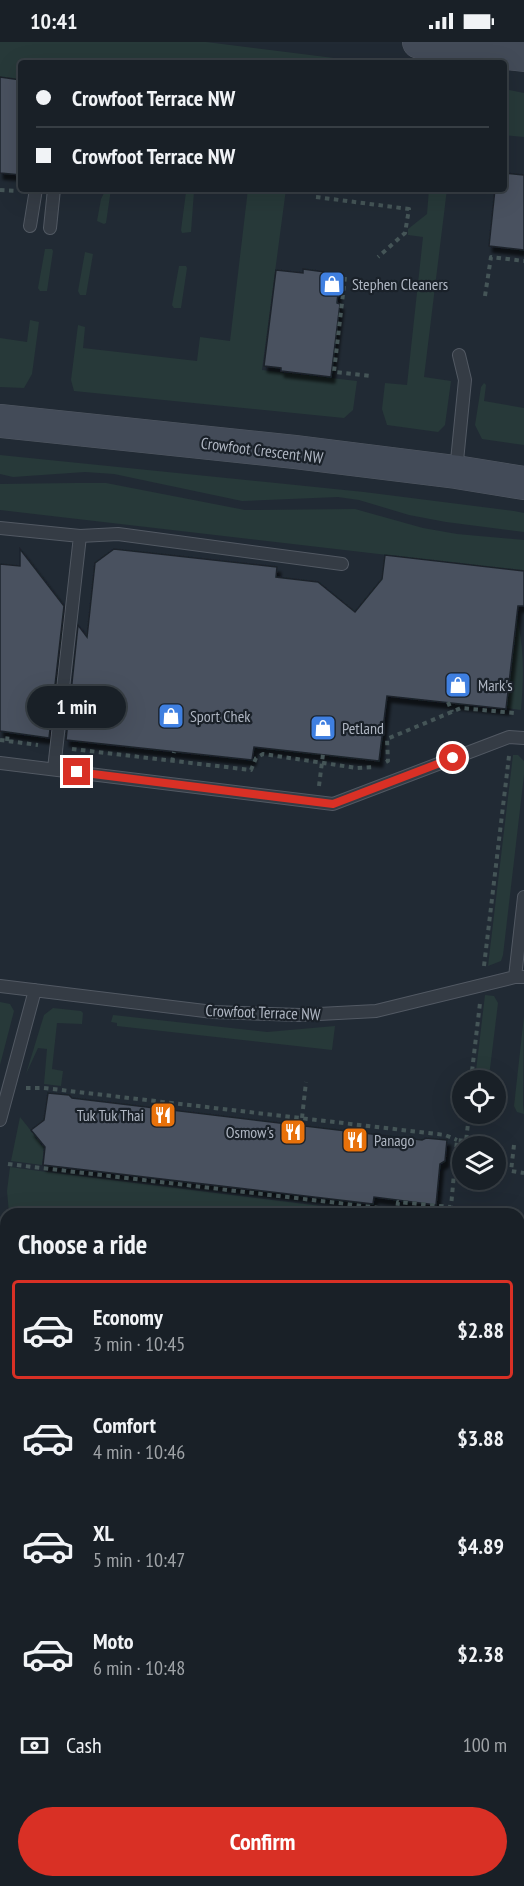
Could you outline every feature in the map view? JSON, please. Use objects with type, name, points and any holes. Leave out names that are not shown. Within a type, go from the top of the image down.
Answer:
[{"type":"street","points":[[419,42],[518,57]]},
{"type":"street","name":"Crowfoot Crescent NW","points":[[0,421],[295,452],[524,483]]},
{"type":"lane","points":[[30,226],[31,192]]},
{"type":"lane","points":[[50,228],[54,192]]},
{"type":"lane","points":[[456,472],[465,380],[459,355]]},
{"type":"lane","points":[[0,528],[80,536],[118,534],[342,564]]},
{"type":"lane","points":[[54,769],[80,536]]},
{"type":"lane","points":[[0,763],[333,804],[509,737],[524,738]]},
{"type":"lane","points":[[520,977],[524,897]]},
{"type":"lane","name":"Crowfoot Terrace NW","points":[[0,986],[213,1012],[300,1015],[376,1011],[520,977]]},
{"type":"lane","points":[[0,1120],[35,990]]},
{"type":"path","points":[[0,190],[18,191]]},
{"type":"path","points":[[316,198],[409,209],[405,233],[378,258]]},
{"type":"path","points":[[485,296],[491,257],[524,261]]},
{"type":"path","points":[[345,277],[334,372],[370,376]]},
{"type":"path","points":[[448,702],[452,712]]},
{"type":"path","points":[[0,740],[251,770],[256,758],[263,754],[357,768],[379,767],[388,760],[387,739],[461,708],[514,713]]},
{"type":"path","points":[[7,741],[8,732]]},
{"type":"path","points":[[172,762],[174,752]]},
{"type":"path","points":[[322,762],[323,754]]},
{"type":"path","points":[[472,1070],[509,754]]},
{"type":"path","points":[[302,1118],[306,1082]]},
{"type":"path","points":[[30,1087],[445,1135],[452,1138]]},
{"type":"path","points":[[514,1145],[511,1171],[524,1173]]},
{"type":"path","points":[[8,1164],[380,1208]]},
{"type":"path","points":[[397,1208],[398,1202],[451,1207],[453,1190]]},
{"type":"shaded area","points":[[0,42],[206,42],[350,60],[18,60],[18,80],[0,77]]},
{"type":"shaded area","points":[[507,90],[524,93],[524,137],[507,135]]},
{"type":"shaded area","points":[[104,192],[111,192],[104,224],[97,221]]},
{"type":"shaded area","points":[[186,192],[194,192],[191,232],[182,233]]},
{"type":"shaded area","points":[[248,192],[286,192],[262,370],[357,381],[353,410],[344,418],[74,391],[71,380],[78,325],[85,327],[83,348],[197,361],[200,337],[230,341]]},
{"type":"shaded area","points":[[429,192],[447,192],[424,377],[451,381],[445,425],[438,432],[387,425],[382,409],[385,383],[407,385],[423,237],[408,235],[408,229],[427,214]]},
{"type":"shaded area","points":[[45,249],[53,251],[47,291],[40,291],[38,288]]},
{"type":"shaded area","points":[[85,252],[93,254],[86,295],[80,295],[78,291]]},
{"type":"shaded area","points":[[179,266],[187,268],[181,308],[174,308],[172,305]]},
{"type":"shaded area","points":[[30,320],[39,322],[32,374],[24,388],[0,387],[0,338],[27,342]]},
{"type":"shaded area","points":[[484,383],[486,385],[484,401],[524,408],[524,445],[482,439],[475,425],[481,387]]},
{"type":"shaded area","points":[[0,455],[364,492],[514,511],[524,513],[524,532],[446,522],[409,515],[359,500],[338,497],[242,501],[114,474],[85,472],[13,477],[0,474]]},
{"type":"shaded area","points":[[106,483],[245,510],[355,509],[423,528],[457,534],[524,540],[524,571],[0,510],[0,484]]},
{"type":"shaded area","points":[[517,616],[523,663],[521,710],[506,708]]},
{"type":"shaded area","points":[[513,755],[518,755],[524,761],[524,775],[503,955],[501,961],[488,966]]},
{"type":"shaded area","points":[[485,995],[494,996],[498,1003],[490,1070],[476,1070]]},
{"type":"shaded area","points":[[0,1002],[10,1004],[14,1011],[0,1065]]},
{"type":"shaded area","points":[[53,1008],[83,1013],[82,1024],[57,1023],[52,1069],[63,1071],[61,1086],[44,1084],[47,1049],[38,1048],[26,1074],[44,1015]]},
{"type":"shaded area","points":[[113,1015],[267,1032],[335,1026],[332,1050],[117,1026],[117,1023],[111,1022]]},
{"type":"shaded area","points":[[524,1016],[524,1114],[517,1112],[514,1106]]},
{"type":"shaded area","points":[[20,1117],[44,1147],[42,1165],[11,1161]]},
{"type":"shaded area","points":[[10,1167],[338,1208],[9,1208],[7,1191]]},
{"type":"building","points":[[0,77],[18,80],[18,175],[0,173]]},
{"type":"building","points":[[507,173],[524,175],[524,250],[489,246],[495,192],[507,192]]},
{"type":"building","points":[[303,269],[340,274],[337,303],[340,304],[331,377],[281,371],[281,368],[264,366],[276,270],[303,273]]},
{"type":"building","points":[[20,549],[64,606],[49,738],[0,731],[0,564],[20,566]]},
{"type":"building","points":[[114,549],[277,567],[276,577],[318,582],[355,612],[382,579],[385,555],[524,571],[524,606],[518,606],[506,709],[387,696],[379,761],[254,747],[252,760],[66,740],[78,625],[87,637],[95,563]]},
{"type":"building","points":[[48,1093],[69,1095],[72,1098],[422,1140],[426,1138],[447,1140],[445,1161],[440,1164],[436,1205],[374,1197],[373,1204],[43,1165],[45,1147],[31,1130],[44,1120]]},
{"type":"place","name":"Stephen Cleaners","points":[[332,284]]},
{"type":"place","name":"Mark's","points":[[458,685]]},
{"type":"place","name":"Sport Chek","points":[[171,716]]},
{"type":"place","name":"Petland","points":[[323,728]]},
{"type":"place","name":"Tuk Tuk Thai","points":[[163,1115]]},
{"type":"place","name":"Osmow's","points":[[293,1132]]},
{"type":"place","name":"Panago","points":[[355,1140]]},
{"type":"route","points":[[77,772],[333,804],[453,758]]}]
